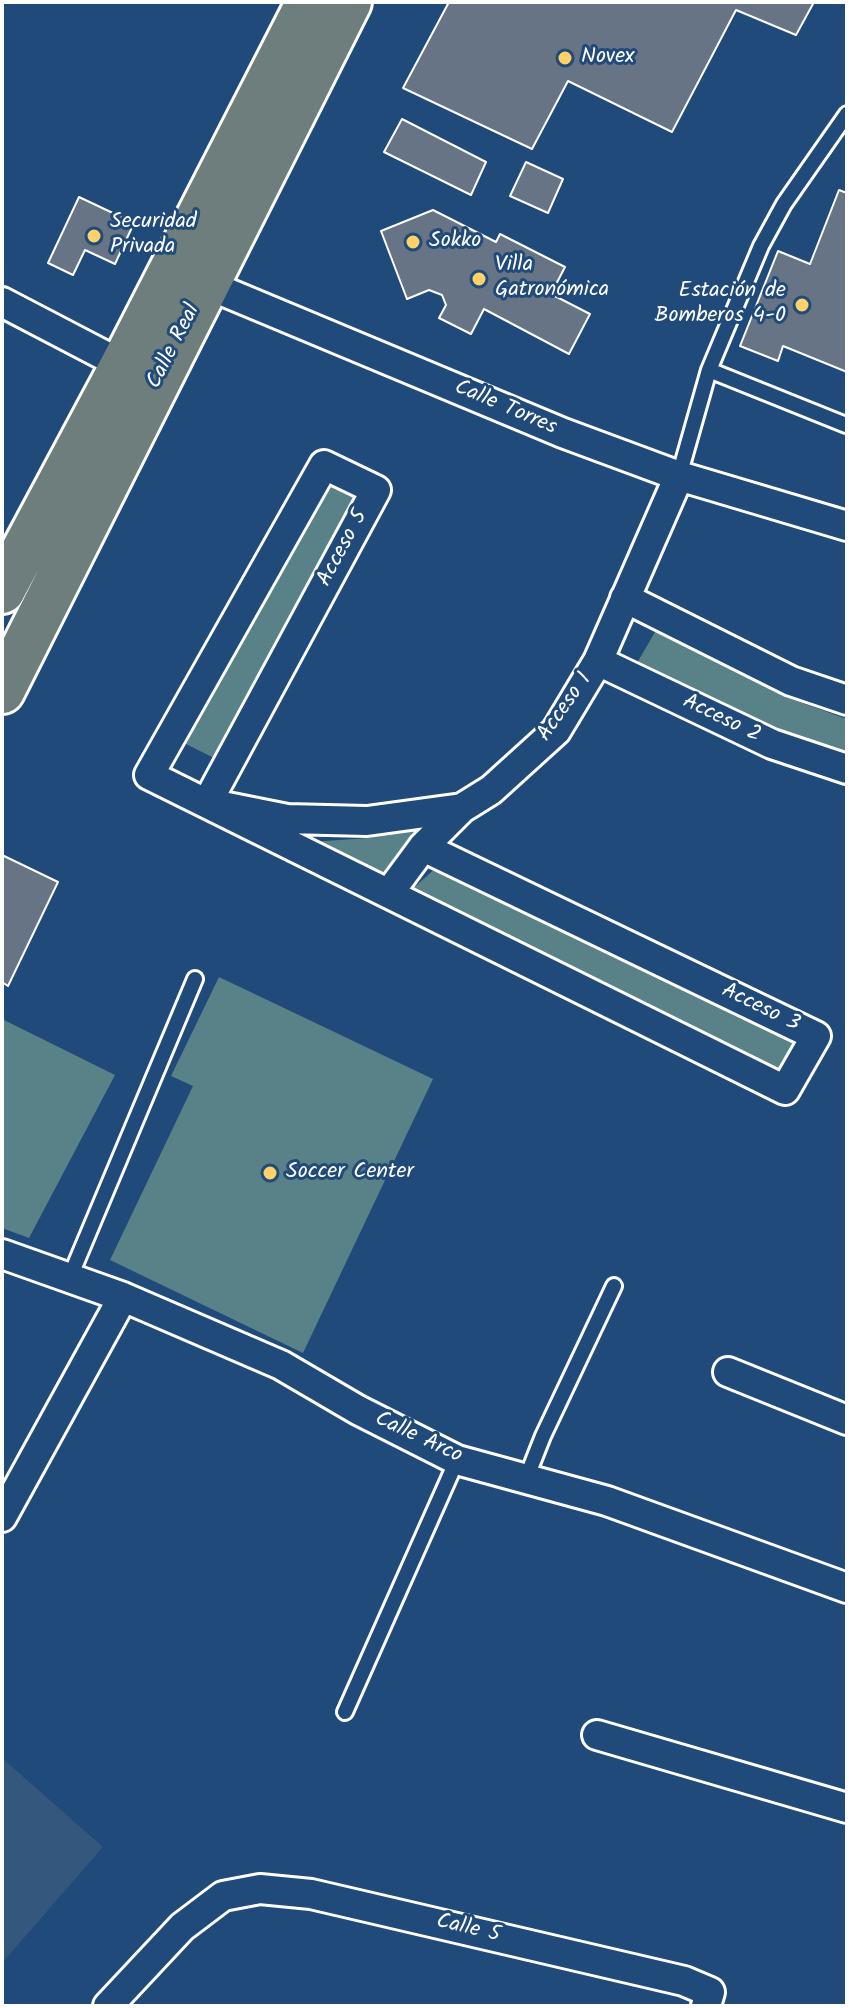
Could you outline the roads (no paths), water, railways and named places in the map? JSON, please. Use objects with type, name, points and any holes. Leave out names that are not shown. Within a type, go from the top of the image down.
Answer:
[{"type":"main road","name":"Calle Real","points":[[2,691],[140,374],[189,277],[309,2]]},
{"type":"main road","name":"Calle Real","points":[[189,277],[349,2]]},
{"type":"main road","name":"Calle Real","points":[[2,591],[140,374]]},
{"type":"street","name":"Calle Torres","points":[[189,277],[563,433],[679,476],[847,526]]},
{"type":"street","points":[[2,302],[140,374]]},
{"type":"street","name":"Acceso 5","points":[[324,465],[376,490],[207,803],[149,775],[324,465]]},
{"type":"street","name":"Acceso 1","points":[[389,893],[423,847],[462,808],[491,790],[556,731],[598,661],[679,476]]},
{"type":"street","points":[[625,598],[791,681],[847,700]]},
{"type":"street","name":"Acceso 2","points":[[598,661],[772,744],[847,769]]},
{"type":"street","points":[[207,803],[287,819],[367,821],[462,808]]},
{"type":"street","points":[[207,803],[389,893]]},
{"type":"street","name":"Acceso 3","points":[[389,893],[785,1090],[816,1036],[423,847]]},
{"type":"street","name":"Calle Arco","points":[[2,1254],[123,1297],[281,1365],[358,1410],[457,1460],[607,1501],[847,1588]]},
{"type":"street","points":[[2,1517],[123,1297]]},
{"type":"street","points":[[728,1372],[843,1413]]},
{"type":"street","points":[[597,1735],[847,1808]]},
{"type":"street","name":"Calle 5","points":[[108,2006],[182,1927],[223,1896],[260,1889],[311,1894],[627,1967],[684,1981],[708,1999]]},
{"type":"lane","points":[[679,476],[709,370],[761,246],[776,218],[847,114]]},
{"type":"lane","points":[[709,370],[846,425]]},
{"type":"lane","points":[[70,1277],[195,979]]},
{"type":"lane","points":[[526,1479],[614,1286]]},
{"type":"lane","points":[[345,1712],[457,1460]]},
{"type":"place","name":"Novex","points":[[565,58]]},
{"type":"place","name":"Securidad Privada","points":[[94,236]]},
{"type":"place","name":"Sokko","points":[[413,242]]},
{"type":"place","name":"Villa Gatronómica","points":[[479,279]]},
{"type":"place","name":"Estación de Bomberos 4-0","points":[[802,305]]},
{"type":"place","name":"Soccer Center","points":[[270,1173]]}]
